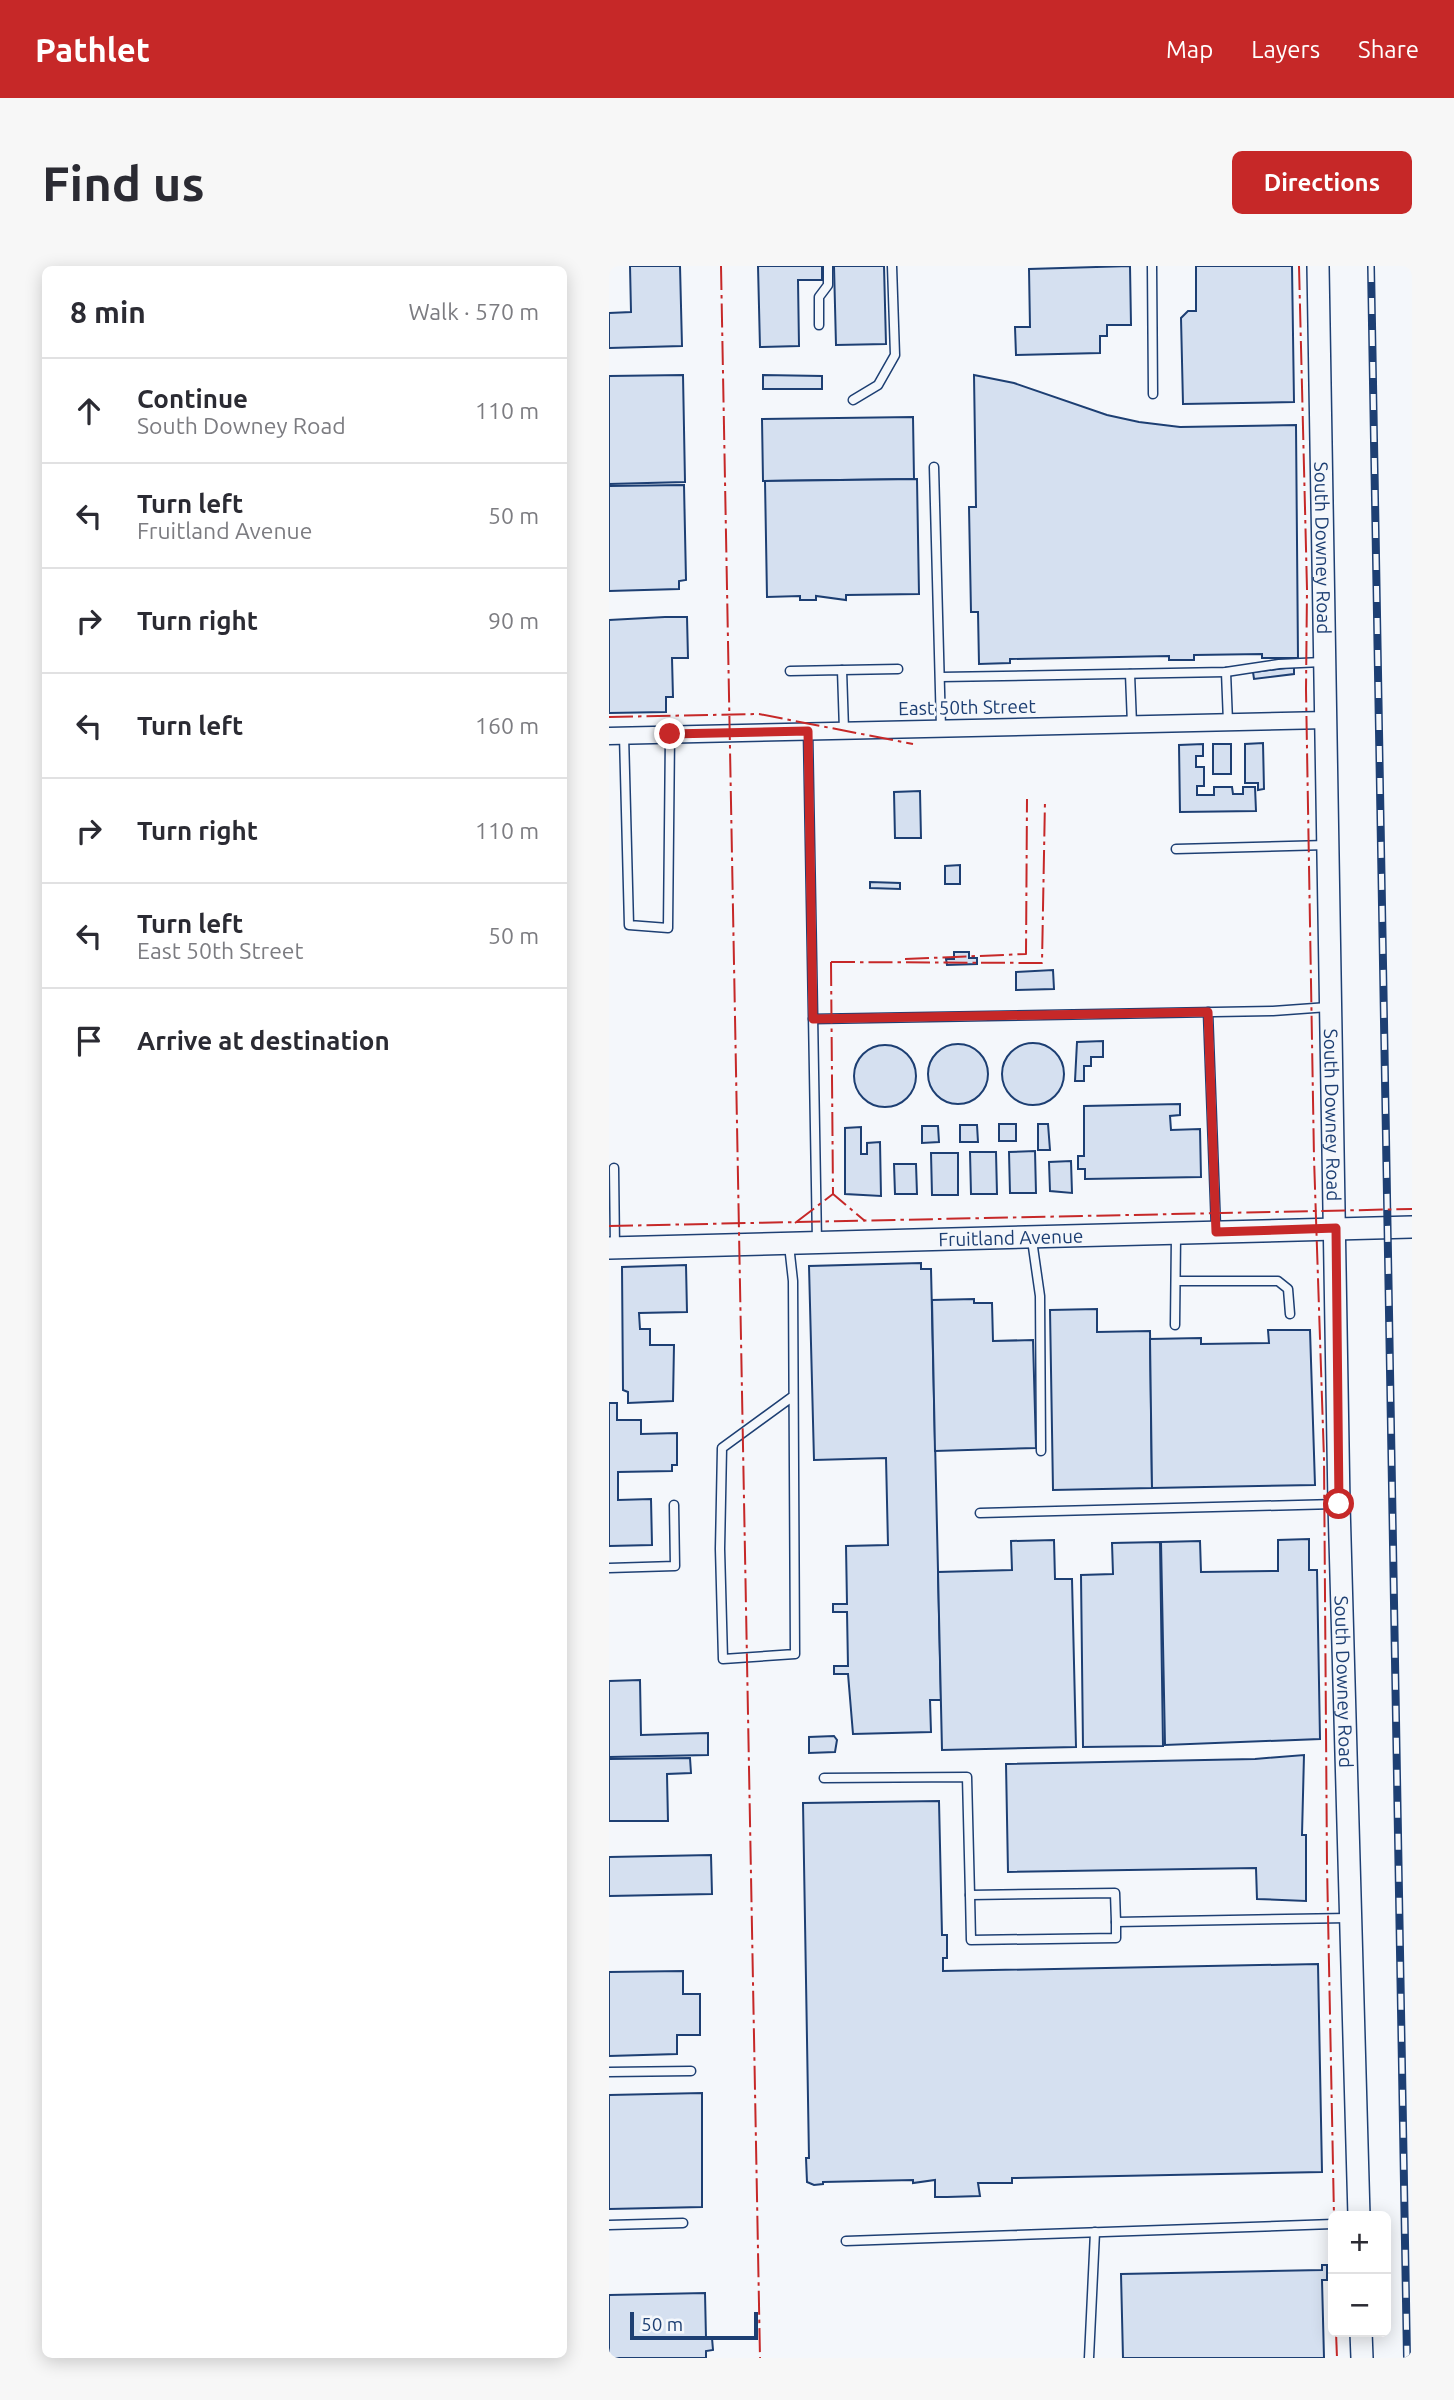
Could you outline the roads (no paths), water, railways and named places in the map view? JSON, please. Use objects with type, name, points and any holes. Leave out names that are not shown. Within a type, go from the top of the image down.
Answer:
[{"type":"main road","name":"South Downey Road","points":[[1318,266],[1339,1504],[1359,2211]]},
{"type":"main road","name":"Fruitland Avenue","points":[[612,1248],[1412,1227]]},
{"type":"main road","points":[[1361,2337],[1362,2358]]},
{"type":"street","name":"East 50th Street","points":[[617,735],[1327,720]]},
{"type":"lane","points":[[819,326],[819,297],[828,285],[828,266]]},
{"type":"lane","points":[[853,400],[878,385],[895,355],[893,266]]},
{"type":"lane","points":[[1152,266],[1153,394]]},
{"type":"lane","points":[[934,467],[941,728]]},
{"type":"lane","points":[[941,677],[1226,672],[1279,664],[1325,662]]},
{"type":"lane","points":[[790,671],[898,669]]},
{"type":"lane","points":[[842,670],[844,730]]},
{"type":"lane","points":[[1226,672],[1228,722]]},
{"type":"lane","points":[[1130,674],[1132,724]]},
{"type":"lane","points":[[808,731],[817,1242]]},
{"type":"lane","points":[[617,735],[629,925],[668,928],[670,734]]},
{"type":"lane","points":[[1176,849],[1328,845]]},
{"type":"lane","points":[[813,1019],[1208,1012],[1331,1007]]},
{"type":"lane","points":[[1208,1012],[1216,1232]]},
{"type":"lane","points":[[612,1248],[614,1168]]},
{"type":"lane","points":[[1175,1325],[1176,1233]]},
{"type":"lane","points":[[1032,1237],[1040,1296],[1041,1451]]},
{"type":"lane","points":[[788,1242],[793,1281],[795,1654],[723,1659],[720,1549],[722,1448],[792,1398]]},
{"type":"lane","points":[[1175,1281],[1278,1281],[1288,1289],[1290,1314]]},
{"type":"lane","points":[[609,1568],[675,1566],[674,1504]]},
{"type":"lane","points":[[980,1513],[1339,1504]]},
{"type":"lane","points":[[824,1778],[967,1777],[969,1895],[971,1940],[1117,1938],[1115,1893],[969,1895]]},
{"type":"lane","points":[[1116,1922],[1349,1918]]},
{"type":"lane","points":[[609,2072],[691,2071]]},
{"type":"lane","points":[[609,2225],[683,2223]]},
{"type":"lane","points":[[846,2241],[1328,2224]]},
{"type":"lane","points":[[1089,2358],[1095,2232]]},
{"type":"railway","points":[[1371,266],[1407,2358]]}]
